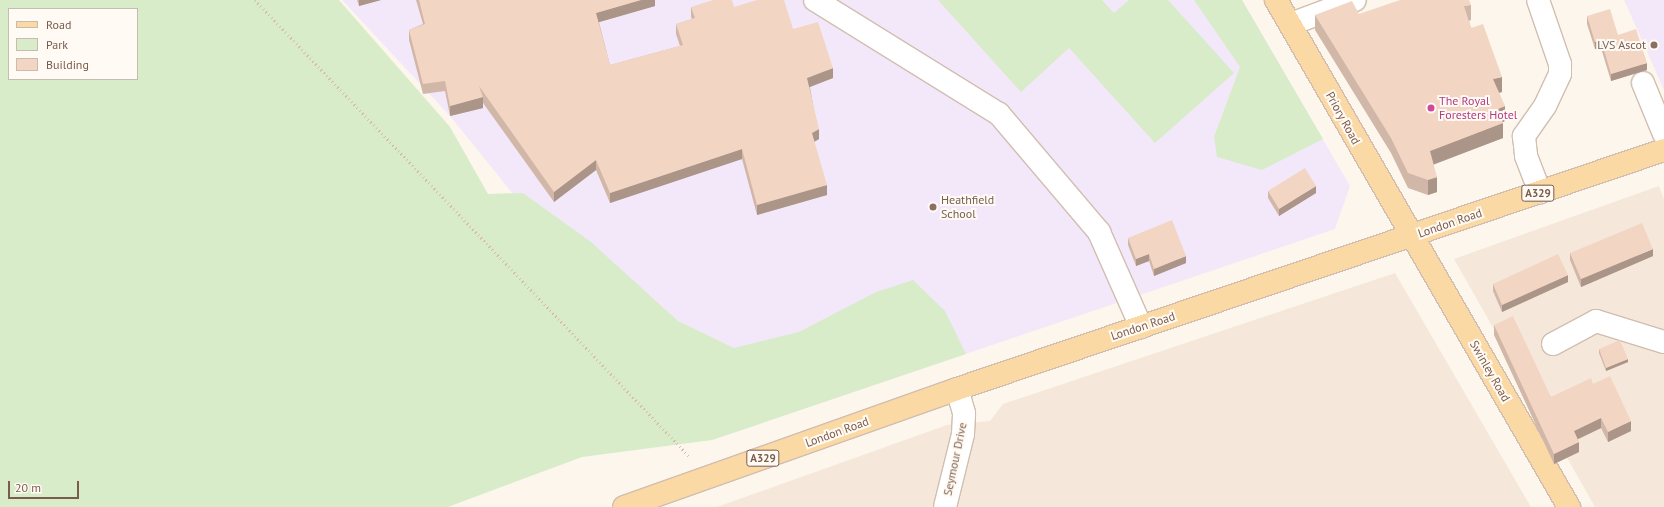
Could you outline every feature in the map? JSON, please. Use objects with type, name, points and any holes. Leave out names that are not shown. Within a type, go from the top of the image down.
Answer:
[{"type":"main road","name":"Priory Road","points":[[1276,0],[1411,236]]},
{"type":"main road","name":"London Road","points":[[624,507],[957,389],[1664,150]]},
{"type":"main road","name":"Swinley Road","points":[[1411,236],[1569,507]]},
{"type":"street","points":[[815,0],[999,114],[1099,232],[1141,327]]},
{"type":"street","points":[[1291,24],[1355,0]]},
{"type":"street","points":[[1538,0],[1560,64],[1560,74],[1545,106],[1524,136],[1526,156],[1540,192]]},
{"type":"street","points":[[1643,83],[1664,134]]},
{"type":"street","points":[[1553,344],[1596,321],[1664,342]]},
{"type":"street","name":"Seymour Drive","points":[[945,507],[962,434],[964,413],[957,389]]},
{"type":"path","points":[[255,0],[690,457]]},
{"type":"shaded area","name":"Heathfield School","points":[[342,0],[1242,0],[1350,186],[1335,229],[712,440],[450,116]]},
{"type":"shaded area","name":"LVS Ascot","points":[[1624,0],[1664,0],[1664,90]]},
{"type":"shaded area","points":[[1659,186],[1664,199],[1664,507],[1595,507],[1454,259]]},
{"type":"shaded area","points":[[1395,273],[1531,507],[717,507],[947,425],[990,421],[1003,404]]},
{"type":"green space","points":[[0,0],[339,0],[450,127],[488,194],[523,193],[591,242],[678,321],[734,348],[799,332],[876,292],[913,280],[945,311],[966,354],[712,440],[582,457],[448,507],[0,507]]},
{"type":"green space","points":[[938,0],[1102,0],[1114,13],[1129,0],[1168,0],[1234,73],[1155,143],[1069,48],[1021,92]]},
{"type":"green space","points":[[1194,0],[1242,0],[1323,139],[1262,170],[1217,157],[1214,137],[1240,67]]},
{"type":"building","points":[[419,0],[641,0],[596,13],[610,65],[683,45],[676,24],[695,18],[691,7],[713,0],[732,0],[734,7],[757,0],[784,0],[793,29],[818,22],[833,68],[807,78],[819,129],[812,133],[827,185],[757,205],[742,149],[610,193],[596,160],[554,192],[479,86],[483,97],[450,106],[445,81],[423,84],[409,30],[425,24]]},
{"type":"building","name":"The Royal Foresters Hotel","points":[[1400,0],[1469,0],[1471,5],[1464,6],[1471,28],[1483,24],[1502,77],[1493,79],[1505,106],[1498,109],[1503,123],[1430,151],[1437,177],[1428,180],[1408,173],[1391,138],[1315,15],[1352,1],[1359,14]]},
{"type":"building","points":[[1610,9],[1618,35],[1636,29],[1647,63],[1611,74],[1601,40],[1595,42],[1587,16]]},
{"type":"building","points":[[1305,168],[1316,186],[1279,209],[1268,191]]},
{"type":"building","points":[[1172,220],[1186,256],[1154,269],[1149,254],[1136,259],[1128,238]]},
{"type":"building","points":[[1642,223],[1653,249],[1581,279],[1570,253]]},
{"type":"building","points":[[1558,254],[1568,275],[1502,305],[1493,284]]},
{"type":"building","points":[[1513,316],[1551,397],[1591,378],[1593,384],[1610,376],[1631,421],[1608,432],[1601,418],[1574,431],[1579,442],[1554,454],[1494,325]]},
{"type":"building","points":[[1620,340],[1628,359],[1606,368],[1599,349]]},
{"type":"place","name":"LVS Ascot","points":[[1654,45]]},
{"type":"place","name":"The Royal Foresters Hotel","points":[[1431,108]]},
{"type":"place","name":"Heathfield School","points":[[933,207]]}]
